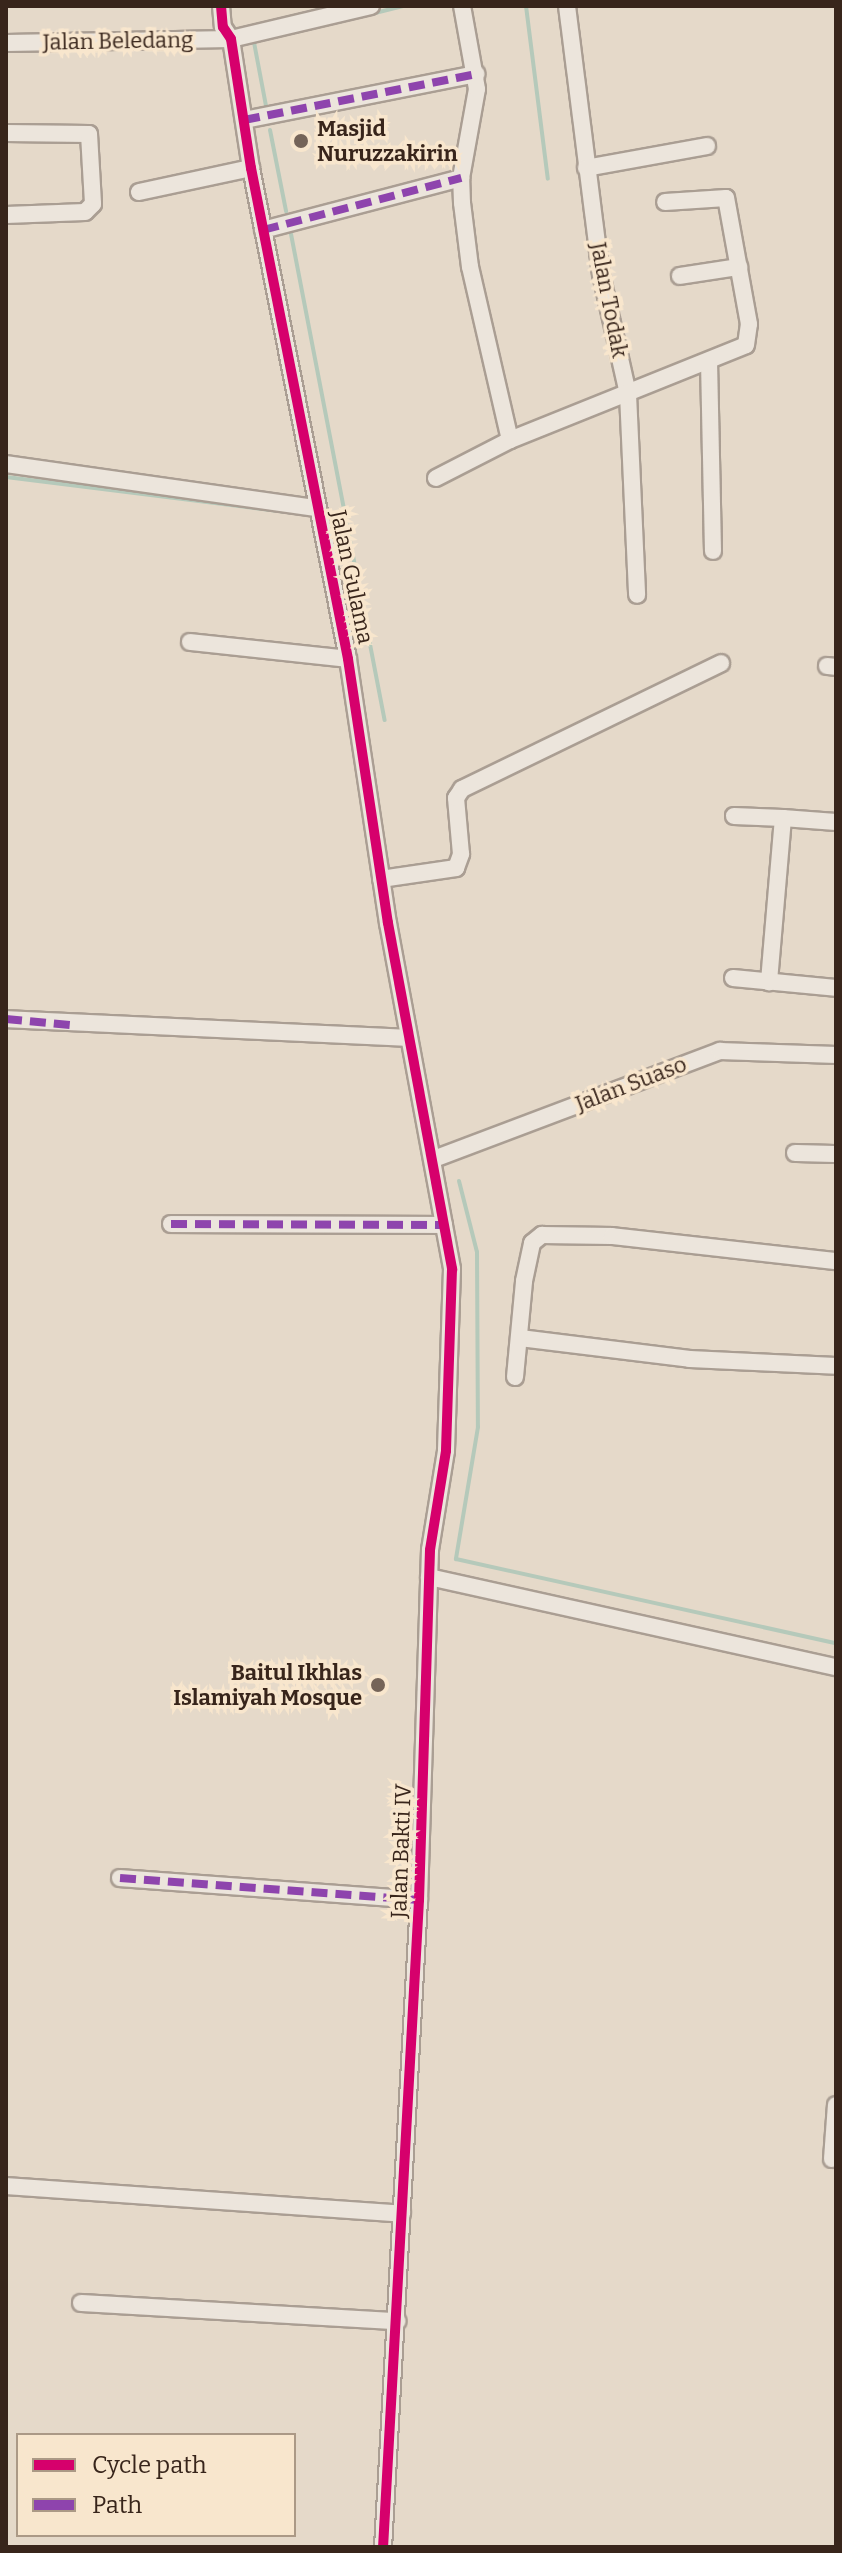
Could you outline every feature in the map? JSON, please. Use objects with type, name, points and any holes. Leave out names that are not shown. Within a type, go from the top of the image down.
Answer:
[{"type":"street","name":"Jalan Gulama","points":[[221,6],[223,27],[231,39],[251,168],[348,659],[408,1038],[434,1159]]},
{"type":"street","name":"Jalan Beledang","points":[[6,43],[231,39],[371,6]]},
{"type":"street","points":[[462,6],[476,74],[477,103],[461,178],[470,267],[510,440]]},
{"type":"street","name":"Jalan Todak","points":[[567,6],[601,274],[628,394],[637,595]]},
{"type":"street","points":[[244,120],[476,74]]},
{"type":"street","points":[[6,133],[89,134],[93,204],[85,212],[6,215]]},
{"type":"street","points":[[586,168],[707,146]]},
{"type":"street","points":[[139,192],[251,168]]},
{"type":"street","points":[[263,230],[461,178]]},
{"type":"street","points":[[436,478],[510,440],[741,349],[749,339],[725,196],[665,202]]},
{"type":"street","points":[[680,276],[739,267]]},
{"type":"street","points":[[709,361],[713,551]]},
{"type":"street","points":[[6,464],[317,508]]},
{"type":"street","points":[[190,642],[348,659]]},
{"type":"street","points":[[381,879],[456,868],[461,854],[456,798],[462,789],[721,663]]},
{"type":"street","points":[[734,816],[836,822]]},
{"type":"street","points":[[769,982],[783,818]]},
{"type":"street","points":[[733,978],[836,988]]},
{"type":"street","points":[[6,1019],[408,1038]]},
{"type":"street","name":"Jalan Suaso","points":[[434,1159],[720,1051],[836,1055]]},
{"type":"street","points":[[795,1153],[836,1154]]},
{"type":"street","name":"Jalan Bakti IV","points":[[383,2547],[419,1900],[429,1577],[446,1451],[453,1334],[452,1269],[434,1159]]},
{"type":"street","points":[[171,1224],[444,1225]]},
{"type":"street","points":[[515,1377],[532,1243],[553,1232],[836,1261]]},
{"type":"street","points":[[520,1338],[690,1359],[836,1366]]},
{"type":"street","points":[[429,1577],[836,1667]]},
{"type":"street","points":[[120,1878],[419,1900]]},
{"type":"street","points":[[832,2159],[836,2105]]},
{"type":"street","points":[[6,2186],[402,2214]]},
{"type":"street","points":[[81,2303],[397,2321]]},
{"type":"waterway","points":[[371,14],[404,6]]},
{"type":"waterway","points":[[526,6],[548,179]]},
{"type":"waterway","points":[[253,37],[266,106]]},
{"type":"waterway","points":[[270,130],[286,211]]},
{"type":"waterway","points":[[291,234],[385,720]]},
{"type":"waterway","points":[[6,477],[293,513]]},
{"type":"waterway","points":[[459,1181],[477,1252],[478,1427],[456,1559],[836,1643]]},
{"type":"marked path","points":[[244,120],[476,74]]},
{"type":"marked path","points":[[263,230],[461,178]]},
{"type":"marked path","points":[[6,1019],[70,1025]]},
{"type":"marked path","points":[[171,1224],[444,1225]]},
{"type":"marked path","points":[[120,1878],[419,1900]]},
{"type":"cycle path","points":[[221,6],[223,27],[231,39],[251,168],[348,659],[388,923],[452,1269],[446,1451],[430,1550],[419,1900],[383,2547]]},
{"type":"place","name":"Masjid Nuruzzakirin","points":[[301,141]]},
{"type":"place","name":"Baitul Ikhlas Islamiyah Mosque","points":[[378,1685]]}]
